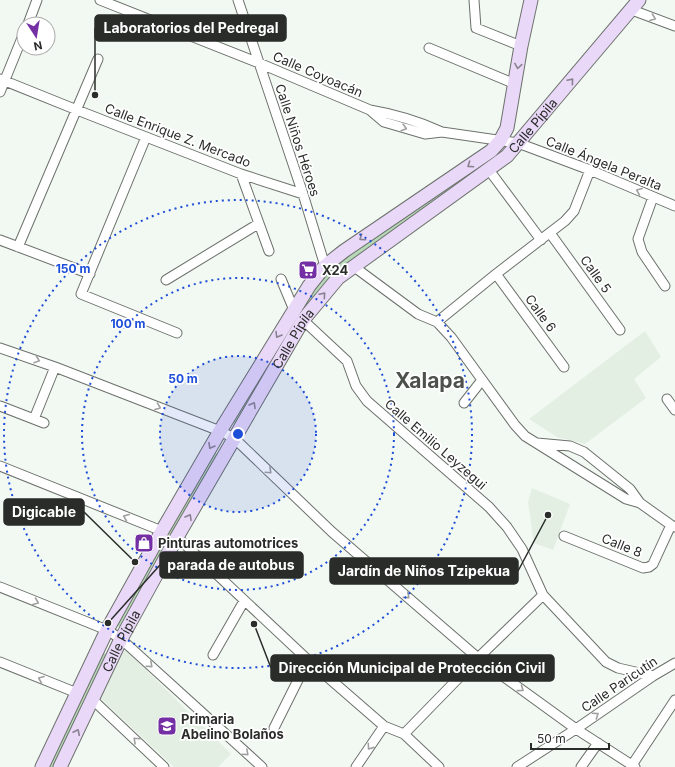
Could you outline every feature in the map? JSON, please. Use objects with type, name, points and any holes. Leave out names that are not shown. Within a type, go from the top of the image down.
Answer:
[{"type":"main road","points":[[500,141],[507,128],[521,46],[531,0]]},
{"type":"main road","name":"Calle Pípila","points":[[60,767],[121,639],[177,537],[303,320],[338,278],[507,156],[636,5]]},
{"type":"main road","name":"Calle Pípila","points":[[42,767],[107,630],[220,431],[309,286],[325,266],[344,251],[490,151],[500,141]]},
{"type":"street","points":[[31,16],[37,0]]},
{"type":"street","name":"Calle Coyoacán","points":[[100,0],[259,63],[370,110],[385,112],[430,126],[442,132],[500,141]]},
{"type":"street","name":"Calle Niños Héroes","points":[[238,0],[303,194],[325,266]]},
{"type":"street","points":[[474,0],[476,28],[521,46]]},
{"type":"street","points":[[636,5],[675,26]]},
{"type":"street","points":[[430,48],[515,84]]},
{"type":"street","points":[[0,92],[2,80],[16,50]]},
{"type":"street","points":[[18,247],[98,59]]},
{"type":"street","name":"Calle Enrique Z. Mercado","points":[[2,80],[241,174],[303,194]]},
{"type":"street","points":[[146,137],[81,294],[177,334]]},
{"type":"street","name":"Calle Ángela Peralta","points":[[500,141],[518,143],[590,170],[675,206]]},
{"type":"street","points":[[489,170],[542,240]]},
{"type":"street","points":[[437,322],[565,221],[574,211],[590,170]]},
{"type":"street","points":[[241,174],[269,251]]},
{"type":"street","points":[[653,197],[638,239],[642,252],[665,286]]},
{"type":"street","points":[[166,280],[258,224]]},
{"type":"street","name":"Calle 5","points":[[550,233],[620,330]]},
{"type":"street","points":[[0,240],[90,274]]},
{"type":"street","points":[[353,266],[418,314],[437,322],[451,337],[515,425],[525,436],[626,499],[640,503],[673,526]]},
{"type":"street","name":"Calle 6","points":[[496,274],[564,367]]},
{"type":"street","points":[[281,279],[294,310]]},
{"type":"street","name":"Calle Emilio Leyzegui","points":[[303,320],[347,361],[356,386],[367,401],[489,507],[507,527],[522,549],[543,595],[606,662],[618,668],[653,676]]},
{"type":"street","points":[[0,348],[55,367],[220,431],[234,438],[332,532],[478,658],[576,729],[633,766],[675,700]]},
{"type":"street","points":[[34,419],[55,367]]},
{"type":"street","points":[[464,403],[482,380]]},
{"type":"street","points":[[668,399],[675,410]]},
{"type":"street","points":[[0,406],[44,423]]},
{"type":"street","points":[[536,443],[570,446],[584,452],[630,489],[640,503]]},
{"type":"street","points":[[0,466],[162,531]]},
{"type":"street","name":"Calle 8","points":[[564,536],[643,568],[649,567],[653,564],[673,526]]},
{"type":"street","points":[[177,537],[308,660],[384,726],[404,734],[439,767]]},
{"type":"street","points":[[0,587],[107,630],[121,639],[262,767]]},
{"type":"street","points":[[404,734],[478,658],[543,595]]},
{"type":"street","points":[[213,655],[244,601]]},
{"type":"street","points":[[274,728],[308,660]]},
{"type":"street","points":[[0,662],[77,693]]},
{"type":"street","name":"Calle Paricutín","points":[[517,767],[576,729],[653,676],[675,663]]},
{"type":"street","points":[[92,700],[164,767]]},
{"type":"street","points":[[356,767],[384,726]]},
{"type":"street","points":[[581,767],[598,743]]},
{"type":"shaded area","points":[[645,331],[661,357],[634,379],[646,398],[585,444],[557,437],[529,419]]},
{"type":"shaded area","points":[[532,488],[570,504],[553,550],[534,543],[528,502]]},
{"type":"shaded area","name":"Primaria Abelino Bolaños","points":[[125,649],[231,754],[218,767],[174,767],[100,698]]},
{"type":"green space","points":[[488,156],[493,161],[334,273],[235,424],[231,421],[294,315],[330,269]]},
{"type":"green space","points":[[212,451],[218,454],[122,628],[116,625]]},
{"type":"green space","points":[[100,651],[106,654],[54,767],[45,767]]},
{"type":"place","name":"Laboratorios del Pedregal","points":[[95,95]]},
{"type":"place","name":"X24","points":[[308,270]]},
{"type":"place","name":"Jardín de Niños Tzipekua","points":[[548,515]]},
{"type":"place","name":"Pinturas automotrices","points":[[144,543]]},
{"type":"place","name":"Digicable","points":[[135,562]]},
{"type":"place","name":"parada de autobus","points":[[108,623]]},
{"type":"place","name":"Dirección Municipal de Protección Civil","points":[[254,624]]},
{"type":"place","name":"Primaria Abelino Bolaños","points":[[167,726]]},
{"type":"district","name":"Xalapa","points":[[430,381]]}]
